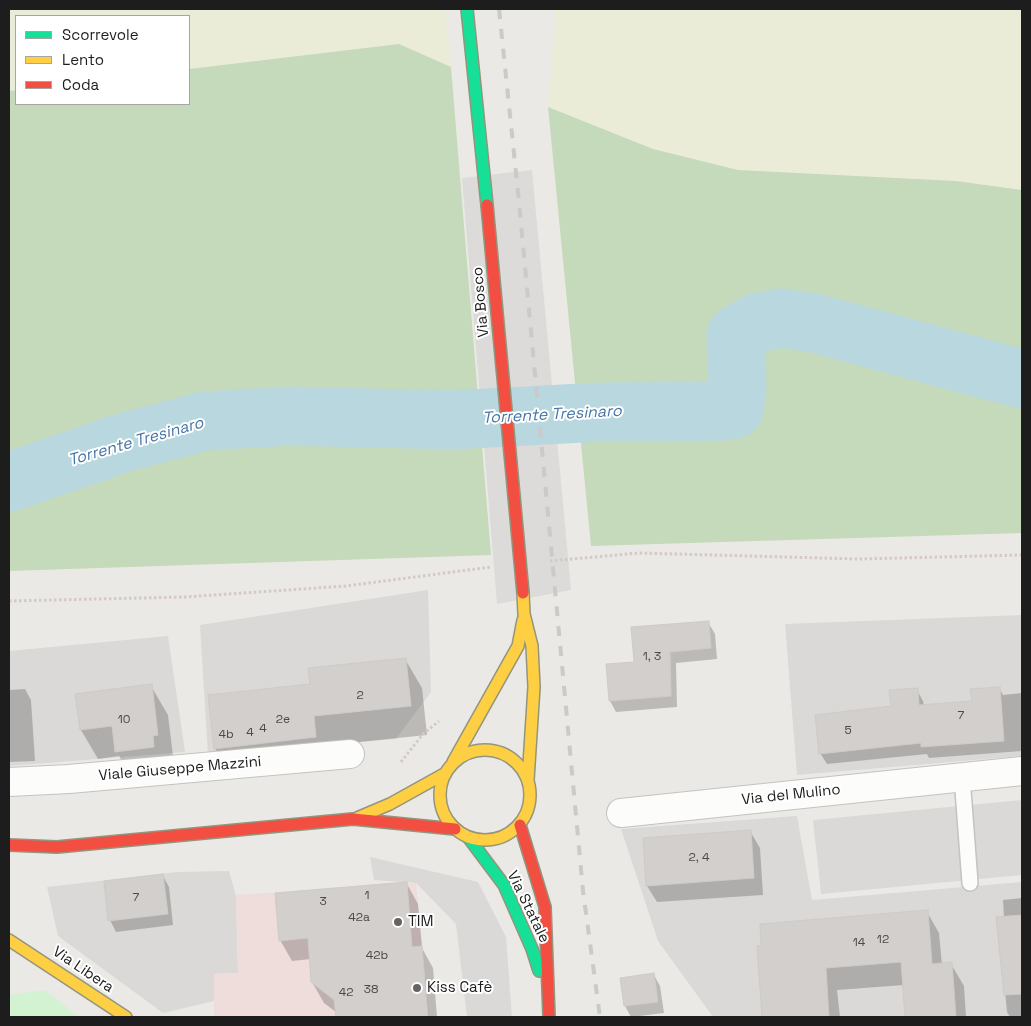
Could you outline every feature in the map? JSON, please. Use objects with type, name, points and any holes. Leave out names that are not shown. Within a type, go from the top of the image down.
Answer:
[{"type":"main road","name":"Via Bosco","points":[[467,9],[523,593]]},
{"type":"main road","name":"Via Statale","points":[[523,593],[524,614],[532,646],[534,688],[528,780]]},
{"type":"main road","name":"Via Statale","points":[[453,762],[465,754],[479,749],[494,750],[506,754],[518,762],[526,773],[531,800],[527,813],[520,825],[509,834],[496,838],[482,840],[468,836],[455,829],[446,817],[440,804],[440,788],[444,774],[453,762],[518,646],[524,614]]},
{"type":"main road","points":[[353,819],[390,804],[444,774]]},
{"type":"main road","points":[[9,845],[57,847],[353,819],[455,829]]},
{"type":"main road","name":"Via Statale","points":[[520,825],[545,907],[549,1017]]},
{"type":"main road","name":"Via Statale","points":[[468,836],[504,885],[532,949],[548,998]]},
{"type":"main road","points":[[26,856],[57,847]]},
{"type":"main road","name":"Via Libera","points":[[9,932],[23,949]]},
{"type":"main road","name":"Via Libera","points":[[9,940],[126,1017]]},
{"type":"street","name":"Viale Giuseppe Mazzini","points":[[9,782],[78,778],[350,754]]},
{"type":"street","name":"Via del Mulino","points":[[621,813],[1022,771]]},
{"type":"lane","points":[[962,777],[970,883]]},
{"type":"path","points":[[859,559],[1022,555]]},
{"type":"path","points":[[9,601],[185,596]]},
{"type":"shaded area","points":[[428,590],[431,692],[396,739],[208,755],[200,625]]},
{"type":"shaded area","points":[[1022,615],[1022,756],[797,775],[785,624]]},
{"type":"shaded area","points":[[168,636],[185,752],[9,766],[9,651]]},
{"type":"shaded area","points":[[1022,800],[1022,875],[821,894],[813,820]]},
{"type":"shaded area","points":[[797,816],[812,900],[1022,882],[1022,1017],[713,1017],[658,941],[621,829]]},
{"type":"shaded area","points":[[370,857],[478,882],[506,937],[512,1017],[467,1017],[456,924],[416,883],[374,880]]},
{"type":"shaded area","points":[[229,871],[236,896],[238,973],[214,974],[214,1001],[163,1013],[58,936],[47,887],[177,872]]},
{"type":"shaded area","points":[[416,883],[430,1017],[214,1017],[214,974],[238,973],[236,895]]},
{"type":"green space","points":[[9,9],[445,9],[451,67],[399,44],[190,69],[190,15],[15,15],[15,90],[9,91]]},
{"type":"green space","points":[[556,9],[1022,9],[1022,190],[956,181],[738,170],[653,149],[548,107]]},
{"type":"green space","points":[[399,44],[451,67],[491,555],[9,571],[9,91],[15,90],[15,105],[190,105],[190,69]]},
{"type":"green space","points":[[548,107],[653,149],[738,170],[956,181],[1022,190],[1022,533],[591,546]]},
{"type":"green space","points":[[45,990],[79,1017],[9,1017],[9,995]]},
{"type":"pier","points":[[532,170],[571,590],[497,604],[462,178]]},
{"type":"building","points":[[709,621],[711,648],[670,652],[671,696],[609,701],[606,664],[634,662],[631,627]]},
{"type":"building","points":[[406,658],[411,706],[314,716],[316,737],[214,749],[208,695],[310,684],[308,668]]},
{"type":"building","points":[[152,684],[158,735],[153,736],[154,747],[115,752],[112,726],[80,730],[75,694]]},
{"type":"building","points":[[1000,687],[1004,741],[921,747],[921,743],[819,754],[815,715],[891,706],[889,690],[918,688],[919,705],[972,701],[970,689]]},
{"type":"building","points":[[751,830],[754,878],[646,886],[643,838]]},
{"type":"building","points":[[163,874],[168,914],[108,921],[104,881]]},
{"type":"building","points":[[407,882],[412,947],[422,946],[428,1017],[336,1017],[334,1000],[311,982],[308,938],[279,941],[275,893]]},
{"type":"building","points":[[928,910],[932,964],[952,962],[956,1017],[905,1017],[901,962],[826,968],[829,1017],[762,1017],[757,946],[761,945],[760,924]]},
{"type":"building","points":[[1022,915],[1022,994],[1004,995],[996,917]]},
{"type":"building","points":[[654,973],[658,1002],[624,1006],[620,978]]},
{"type":"waterway","name":"Torrente Tresinaro","points":[[9,482],[122,443],[205,421],[290,416],[451,420],[601,412],[727,411],[734,409],[737,390],[736,335],[756,323],[781,318],[814,323],[1022,379]]},
{"type":"railway","points":[[499,9],[519,202],[583,891],[600,1017]]},
{"type":"traffic: fast","points":[[467,9],[487,205]]},
{"type":"traffic: fast","points":[[468,837],[504,885],[532,949],[539,971]]},
{"type":"traffic: slow","points":[[523,593],[524,614],[532,646],[534,687],[528,780]]},
{"type":"traffic: slow","points":[[453,762],[518,646],[523,620]]},
{"type":"traffic: slow","points":[[485,750],[502,753],[517,763],[527,778],[530,795],[527,812],[517,827],[502,837],[485,840],[468,837],[453,827],[443,812],[440,795],[443,778],[453,763],[468,753],[485,750]]},
{"type":"traffic: slow","points":[[357,818],[390,804],[444,774]]},
{"type":"traffic: slow","points":[[9,940],[126,1017]]},
{"type":"traffic: jam","points":[[487,205],[523,593]]},
{"type":"traffic: jam","points":[[9,845],[57,847],[353,819],[455,829]]},
{"type":"traffic: jam","points":[[520,825],[545,907],[549,1017]]},
{"type":"place","name":"TIM","points":[[398,922]]},
{"type":"place","name":"Kiss Cafè","points":[[417,988]]}]
